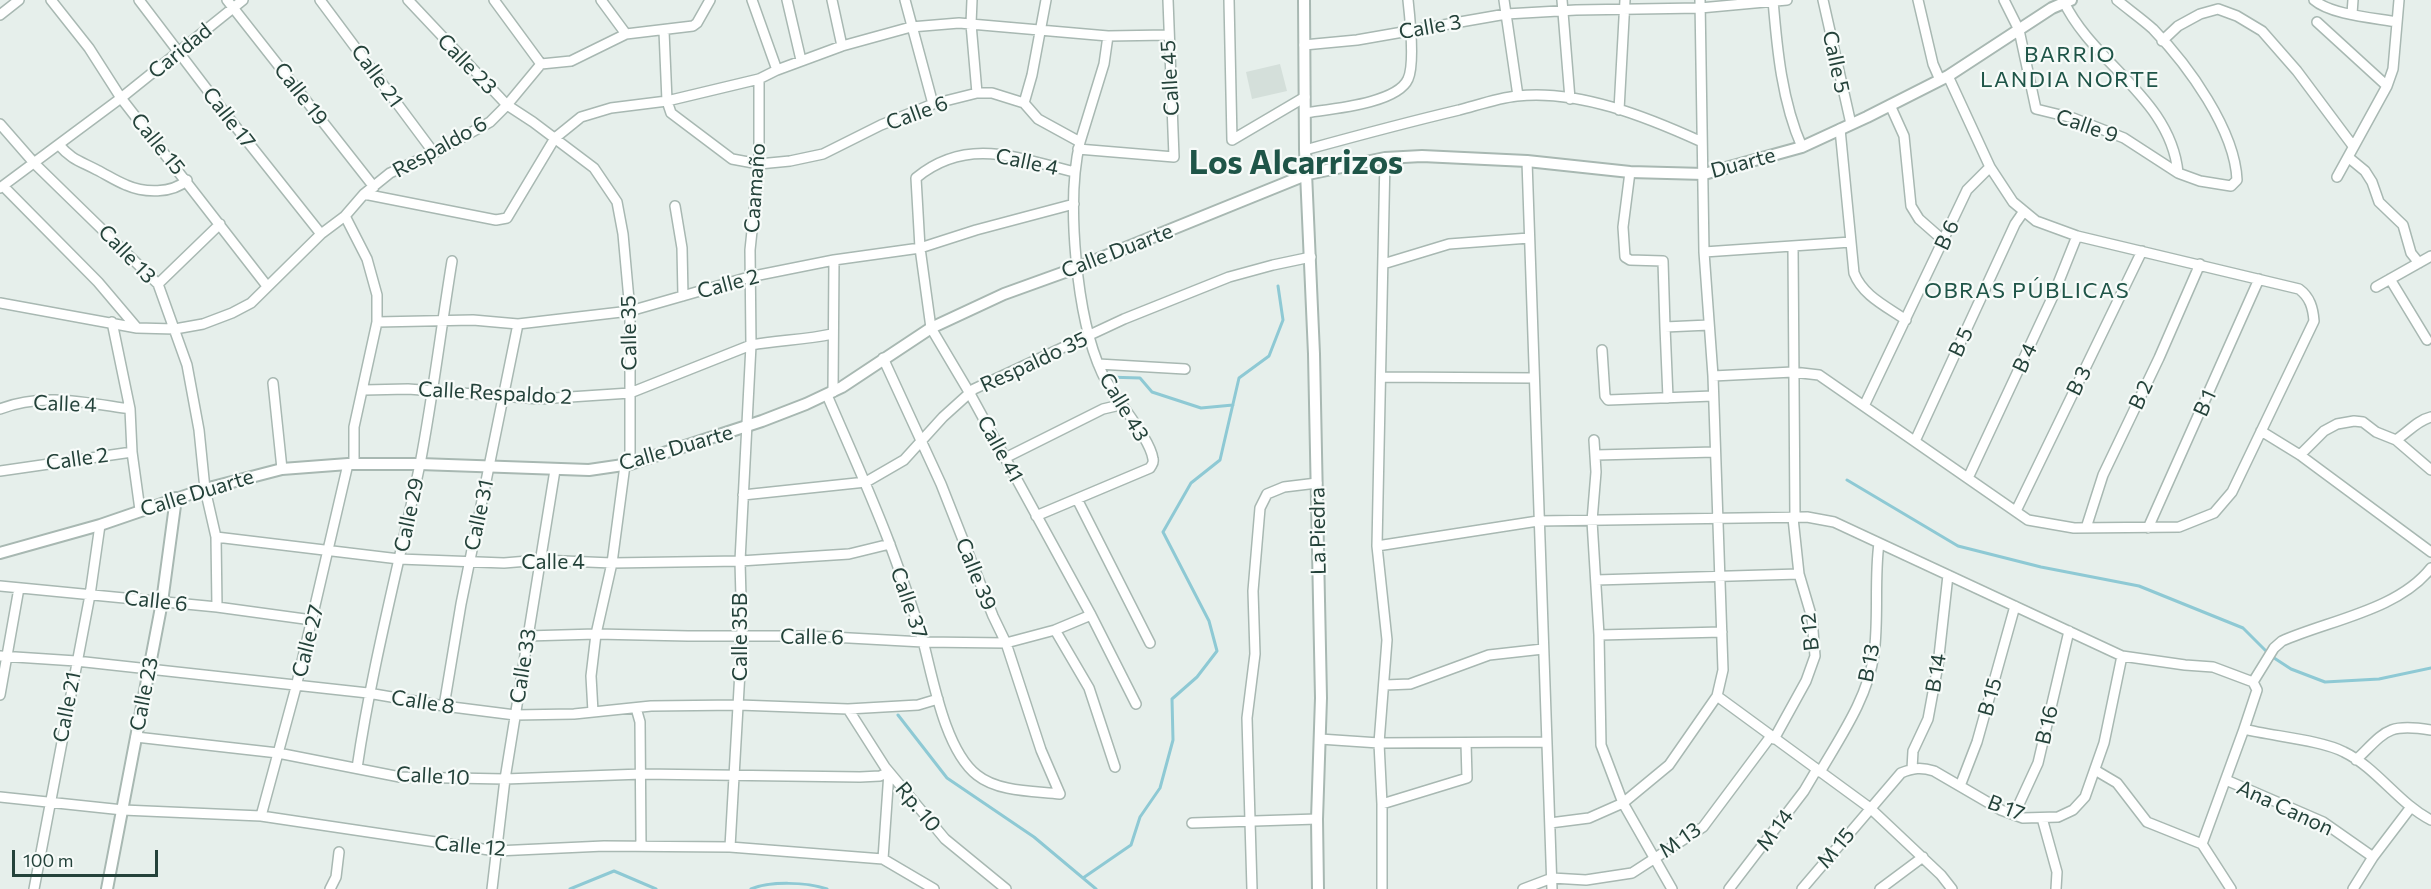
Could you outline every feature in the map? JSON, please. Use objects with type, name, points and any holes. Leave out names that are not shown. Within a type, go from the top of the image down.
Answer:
[{"type":"street","points":[[0,15],[19,0]]},
{"type":"street","name":"Calle 15","points":[[51,0],[89,48],[121,98],[187,180],[267,286]]},
{"type":"street","name":"Calle 17","points":[[139,0],[321,234]]},
{"type":"street","name":"Caridad","points":[[2,187],[179,52],[230,4],[243,0]]},
{"type":"street","name":"Calle 21","points":[[320,0],[434,153]]},
{"type":"street","name":"Calle 23","points":[[408,0],[507,105],[594,168],[617,202]]},
{"type":"street","points":[[494,0],[541,64],[571,61],[626,34],[693,26],[710,0]]},
{"type":"street","points":[[601,0],[626,34]]},
{"type":"street","points":[[752,0],[777,70]]},
{"type":"street","points":[[787,0],[801,60]]},
{"type":"street","points":[[832,0],[842,46]]},
{"type":"street","points":[[905,0],[933,104]]},
{"type":"street","points":[[972,0],[971,24],[976,93]]},
{"type":"street","points":[[1024,103],[1032,75],[1046,0]]},
{"type":"street","name":"Calle 45","points":[[1168,0],[1174,157]]},
{"type":"street","points":[[1229,0],[1232,140],[1305,97]]},
{"type":"street","name":"La Piedra","points":[[1304,0],[1305,150],[1311,257],[1321,698],[1317,819],[1318,889]]},
{"type":"street","points":[[1305,113],[1344,107],[1387,96],[1403,86],[1410,73],[1408,0]]},
{"type":"street","points":[[1504,0],[1518,96]]},
{"type":"street","points":[[1562,0],[1570,99]]},
{"type":"street","points":[[1619,110],[1625,0]]},
{"type":"street","name":"Calle 3","points":[[1304,45],[1357,40],[1506,14],[1563,10],[1625,10],[1787,0]]},
{"type":"street","name":"Calle 5","points":[[1823,0],[1851,124]]},
{"type":"street","points":[[1713,376],[1793,372],[1819,375],[2028,520],[2074,528],[2180,527],[2214,513],[2232,492],[2314,321],[2313,308],[2304,292],[2299,288],[2077,236],[2036,221],[2013,202],[1990,167],[1944,78],[1933,64],[1918,0]]},
{"type":"street","name":"Calle 9","points":[[2004,0],[2019,30],[2036,109],[2073,117],[2124,138],[2178,173],[2200,181],[2231,186],[2237,180],[2237,168],[2224,129],[2195,81],[2162,41]]},
{"type":"street","points":[[2117,0],[2153,29],[2162,41],[2178,26],[2200,14],[2218,9],[2237,16],[2262,31],[2297,71],[2353,146]]},
{"type":"street","points":[[2314,0],[2320,5],[2352,14],[2397,22]]},
{"type":"street","points":[[2352,14],[2353,0]]},
{"type":"street","points":[[2337,177],[2387,86],[2393,69],[2399,0]]},
{"type":"street","points":[[1773,1],[1778,54],[1795,130],[1802,147]]},
{"type":"street","points":[[2066,1],[2101,51],[2132,84],[2170,137],[2176,155],[2178,173]]},
{"type":"street","name":"Duarte","points":[[1308,174],[1385,158],[1422,156],[1527,161],[1630,172],[1704,174],[1802,147],[1851,124],[1944,78],[2066,1]]},
{"type":"street","name":"Calle 19","points":[[230,4],[374,187]]},
{"type":"street","points":[[1550,823],[1589,818],[1623,803],[1669,765],[1717,696],[1723,670],[1713,376],[1704,252],[1700,4]]},
{"type":"street","points":[[2318,22],[2387,86]]},
{"type":"street","points":[[364,194],[496,220],[507,218],[555,138],[581,117],[619,107],[667,101],[759,79],[801,60],[911,27],[958,23],[1108,36],[1168,35]]},
{"type":"street","points":[[664,31],[667,101]]},
{"type":"street","name":"Calle 43","points":[[1077,499],[1150,468],[1153,464],[1153,459],[1141,433],[1120,405],[1098,364],[1076,268],[1074,172],[1079,145],[1104,64],[1108,36]]},
{"type":"street","name":"Respaldo 6","points":[[267,286],[321,234],[345,216],[364,194],[390,173],[434,153],[490,122],[541,64]]},
{"type":"street","name":"Caamaño","points":[[745,427],[751,345],[749,277],[752,215],[759,164],[759,79]]},
{"type":"street","name":"Calle 6","points":[[667,101],[671,113],[732,159],[759,164],[790,161],[823,154],[881,125],[933,104],[976,93],[992,93],[1024,103],[1038,119],[1079,145],[1174,157]]},
{"type":"street","points":[[1305,150],[1423,118],[1518,96],[1570,99],[1619,110],[1656,121],[1702,142]]},
{"type":"street","points":[[1890,105],[1904,136],[1911,206],[1919,219],[1944,241]]},
{"type":"street","name":"Calle 13","points":[[0,124],[35,164],[158,284],[187,365],[199,430],[206,489],[216,537],[217,607]]},
{"type":"street","points":[[1840,129],[1854,273],[1859,285],[1867,294],[1906,320]]},
{"type":"street","points":[[58,145],[73,160],[96,169],[128,187],[164,191],[179,188],[187,180]]},
{"type":"street","name":"Calle 4","points":[[916,179],[917,176],[952,156],[988,153],[1074,172]]},
{"type":"street","points":[[2348,157],[2365,171],[2372,182],[2379,202],[2403,225],[2411,253],[2419,263]]},
{"type":"street","points":[[1382,889],[1379,743],[1387,640],[1377,546],[1385,158]]},
{"type":"street","points":[[1527,161],[1552,889]]},
{"type":"street","name":"B 6","points":[[1864,406],[1967,190],[1990,167]]},
{"type":"street","points":[[1630,172],[1623,227],[1625,257],[1630,260],[1663,261],[1668,398]]},
{"type":"street","name":"Calle Duarte","points":[[0,553],[100,525],[206,489],[282,469],[351,464],[420,464],[490,465],[590,471],[628,464],[745,427],[830,393],[930,328],[1004,294],[1076,268],[1308,174]]},
{"type":"street","name":"Calle 41","points":[[916,179],[920,248],[930,328],[969,392],[1091,615],[1136,704]]},
{"type":"street","points":[[2,187],[98,282],[137,328]]},
{"type":"street","name":"Calle 35","points":[[593,712],[591,676],[596,634],[612,563],[628,464],[630,311],[623,234],[617,202]]},
{"type":"street","name":"Calle 2","points":[[376,322],[473,320],[518,324],[630,311],[749,277],[834,260],[920,248],[1074,204]]},
{"type":"street","points":[[675,206],[682,248],[683,296]]},
{"type":"street","name":"B 5","points":[[1915,441],[2015,224],[2024,211]]},
{"type":"street","name":"Calle 27","points":[[261,816],[296,687],[351,464],[354,427],[364,390],[376,322],[377,295],[367,259],[345,216]]},
{"type":"street","points":[[158,284],[220,224]]},
{"type":"street","name":"B 4","points":[[1968,478],[2053,296],[2077,236]]},
{"type":"street","points":[[1383,264],[1449,244],[1530,238]]},
{"type":"street","points":[[1704,252],[1851,242]]},
{"type":"street","name":"B 12","points":[[1772,738],[1806,681],[1815,656],[1812,618],[1799,574],[1794,518],[1793,247]]},
{"type":"street","name":"B 3","points":[[2016,512],[2142,251]]},
{"type":"street","points":[[2376,287],[2431,256]]},
{"type":"street","name":"Respaldo 35","points":[[743,495],[866,482],[904,460],[969,392],[1124,319],[1229,278],[1311,257]]},
{"type":"street","points":[[830,393],[834,260]]},
{"type":"street","name":"Calle 29","points":[[357,768],[368,693],[420,464],[452,261]]},
{"type":"street","name":"B 2","points":[[2086,528],[2103,475],[2159,358],[2200,264]]},
{"type":"street","name":"B 1","points":[[2148,528],[2259,279]]},
{"type":"street","points":[[2390,279],[2427,340]]},
{"type":"street","points":[[0,303],[137,328],[175,328],[203,324],[232,314],[250,303],[267,286]]},
{"type":"street","points":[[112,322],[130,409],[132,452]]},
{"type":"street","name":"Calle 31","points":[[444,706],[470,560],[518,324]]},
{"type":"street","points":[[1665,327],[1709,325]]},
{"type":"street","name":"Calle Respaldo 2","points":[[364,390],[408,389],[540,399],[630,393],[751,345],[771,341],[805,340],[832,334]]},
{"type":"street","points":[[1602,350],[1605,396],[1608,400],[1713,396]]},
{"type":"street","name":"Calle 39","points":[[883,358],[941,484],[993,616],[1006,643],[1041,750],[1060,794]]},
{"type":"street","points":[[1098,364],[1185,369]]},
{"type":"street","points":[[1381,377],[1534,378]]},
{"type":"street","points":[[273,383],[282,469]]},
{"type":"street","name":"Calle 37","points":[[830,393],[890,544],[923,642],[947,728],[968,766],[977,776],[989,782],[1011,788],[1060,794]]},
{"type":"street","name":"Calle 4","points":[[0,409],[35,400],[54,399],[130,409]]},
{"type":"street","points":[[1005,458],[1103,410],[1120,405]]},
{"type":"street","points":[[2396,440],[2424,419],[2431,417]]},
{"type":"street","points":[[2300,455],[2324,431],[2347,421],[2363,422],[2376,432],[2396,440],[2431,470]]},
{"type":"street","name":"Calle 35B","points":[[730,848],[742,636],[740,561],[745,427]]},
{"type":"street","points":[[2261,431],[2300,455],[2431,552]]},
{"type":"street","points":[[1594,440],[1596,455],[1592,521],[1599,635],[1601,745],[1623,803],[1672,889]]},
{"type":"street","name":"Calle 2","points":[[0,471],[132,452],[140,510]]},
{"type":"street","points":[[1596,455],[1715,452]]},
{"type":"street","name":"Calle 33","points":[[492,889],[505,779],[555,470]]},
{"type":"street","points":[[1251,889],[1247,718],[1255,654],[1253,591],[1260,508],[1267,494],[1284,487],[1317,483]]},
{"type":"street","name":"Calle 23","points":[[107,889],[162,602],[176,498]]},
{"type":"street","points":[[1036,516],[1077,499],[1150,643]]},
{"type":"street","points":[[1377,546],[1538,521],[1807,517],[1834,522],[2122,656],[2213,667],[2253,682],[2257,690],[2202,844]]},
{"type":"street","name":"Calle 21","points":[[34,889],[90,595],[100,525]]},
{"type":"street","name":"Calle 4","points":[[216,537],[399,560],[470,560],[504,563],[540,560],[612,563],[740,561],[849,554],[890,544]]},
{"type":"street","name":"B 13","points":[[1818,771],[1848,724],[1863,693],[1874,655],[1876,569],[1879,543]]},
{"type":"street","points":[[2253,682],[2274,648],[2282,641],[2357,614],[2406,592],[2431,568]]},
{"type":"street","points":[[1596,580],[1799,574]]},
{"type":"street","name":"B 14","points":[[1912,769],[1913,751],[1928,719],[1938,665],[1948,575]]},
{"type":"street","name":"Calle 6","points":[[0,586],[217,607],[312,620]]},
{"type":"street","points":[[0,695],[4,656],[19,588]]},
{"type":"street","name":"B 15","points":[[1960,786],[1977,742],[2015,606]]},
{"type":"street","name":"Calle 6","points":[[527,636],[596,634],[844,637],[923,642],[1006,643],[1055,630],[1091,615]]},
{"type":"street","points":[[1055,630],[1089,688],[1115,767]]},
{"type":"street","name":"B 16","points":[[2014,815],[2038,763],[2069,631]]},
{"type":"street","points":[[1599,635],[1722,632]]},
{"type":"street","points":[[1385,685],[1410,684],[1489,655],[1543,649]]},
{"type":"street","name":"Calle 8","points":[[4,656],[76,661],[148,671],[368,693],[516,715],[739,705],[848,709],[918,705],[938,699]]},
{"type":"street","name":"B 17","points":[[1912,769],[1922,768],[1934,771],[2001,810],[2023,818],[2058,816],[2073,810],[2085,797],[2104,743],[2122,656]]},
{"type":"street","points":[[1717,696],[1870,808],[1923,857],[1952,889]]},
{"type":"street","points":[[636,708],[640,722],[642,774],[641,846]]},
{"type":"street","name":"Rp. 10","points":[[848,709],[889,772],[945,839],[1006,889]]},
{"type":"street","points":[[2356,760],[2381,736],[2397,727],[2431,730]]},
{"type":"street","points":[[2244,729],[2343,751],[2382,779],[2411,807],[2431,820]]},
{"type":"street","name":"Calle 10","points":[[136,737],[278,753],[400,777],[505,779],[642,774],[880,776],[889,772]]},
{"type":"street","name":"M 13","points":[[1552,878],[1586,880],[1632,873],[1703,827],[1772,738]]},
{"type":"street","points":[[1320,739],[1379,743],[1546,742]]},
{"type":"street","points":[[1382,804],[1467,778],[1466,743]]},
{"type":"street","points":[[1870,808],[1901,773],[1912,769]]},
{"type":"street","points":[[2095,770],[2117,783],[2148,822],[2202,844],[2230,889]]},
{"type":"street","name":"M 14","points":[[1729,889],[1818,771]]},
{"type":"street","points":[[883,859],[889,772]]},
{"type":"street","name":"Ana Canon","points":[[2226,780],[2323,822],[2373,857]]},
{"type":"street","name":"Calle 12","points":[[0,797],[123,810],[261,816],[496,851],[641,846],[730,848],[883,859],[934,889]]},
{"type":"street","points":[[2353,889],[2373,857],[2411,807]]},
{"type":"street","name":"M 15","points":[[1802,889],[1870,808]]},
{"type":"street","points":[[2042,818],[2057,872],[2056,889]]},
{"type":"street","points":[[1192,823],[1317,819]]},
{"type":"street","points":[[330,889],[336,877],[339,852]]},
{"type":"street","points":[[1880,889],[1923,857]]},
{"type":"street","points":[[1523,889],[1552,878]]},
{"type":"shaded area","points":[[1280,64],[1287,91],[1252,99],[1246,72]]},
{"type":"waterway","points":[[1083,878],[1131,845],[1140,817],[1160,788],[1173,740],[1172,699],[1197,677],[1217,651],[1209,621],[1163,532],[1191,483],[1220,460],[1239,378],[1269,356],[1283,320],[1278,286]]},
{"type":"waterway","points":[[1106,377],[1140,378],[1152,392],[1201,408],[1233,405]]},
{"type":"waterway","points":[[1847,480],[1958,546],[2041,567],[2139,586],[2243,628],[2267,652]]},
{"type":"waterway","points":[[2271,656],[2291,669],[2325,682],[2379,679],[2431,668]]},
{"type":"waterway","points":[[898,715],[947,778],[1034,837],[1096,889]]},
{"type":"waterway","points":[[570,889],[614,871],[656,889]]},
{"type":"waterway","points":[[751,889],[789,883],[827,889]]},
{"type":"district","name":"BARRIO LANDIA NORTE","points":[[2070,68]]},
{"type":"district","name":"Los Alcarrizos","points":[[1296,163]]},
{"type":"district","name":"OBRAS PÚBLICAS","points":[[2027,291]]}]
